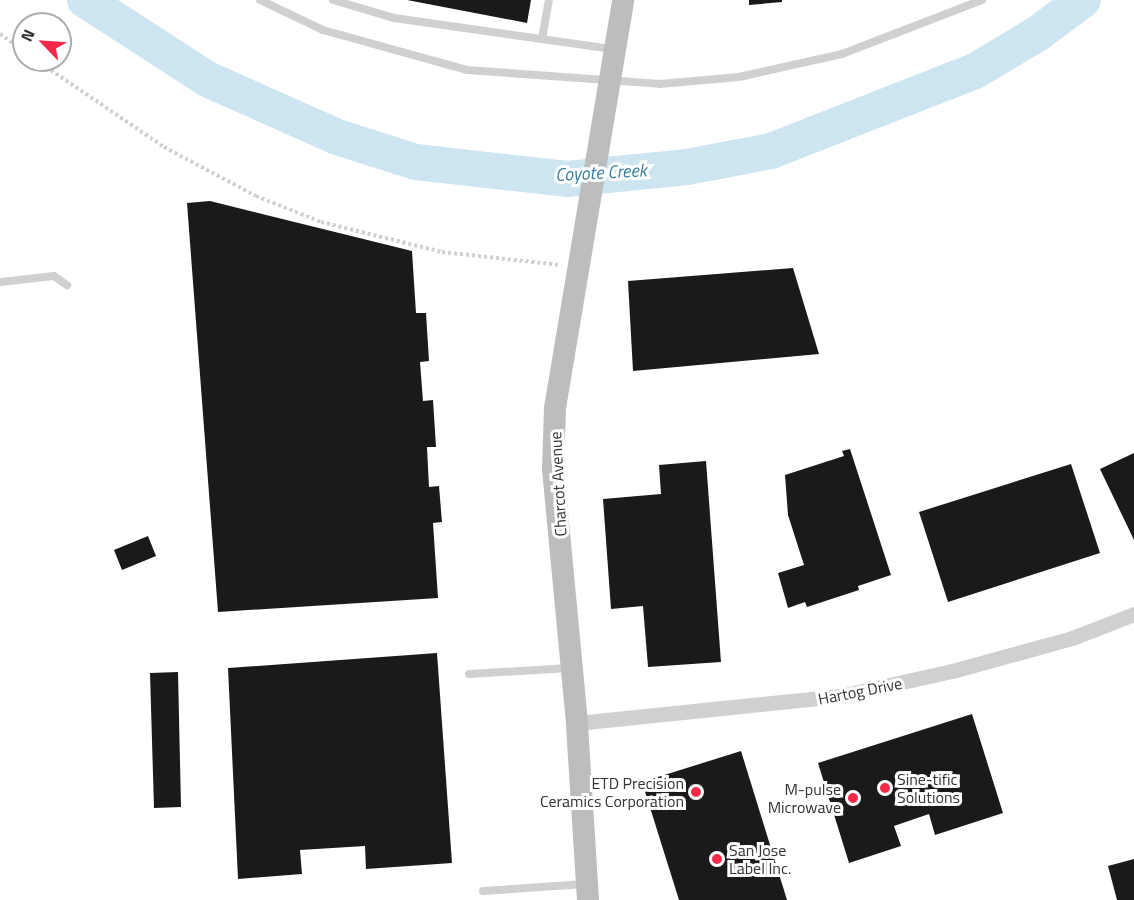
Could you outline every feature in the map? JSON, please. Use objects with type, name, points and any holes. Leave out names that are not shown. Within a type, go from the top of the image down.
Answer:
[{"type":"street","name":"Charcot Avenue","points":[[587,892],[577,723],[553,466],[555,408],[623,0]]},
{"type":"street","name":"Hartog Drive","points":[[577,723],[840,696],[967,668],[1072,638],[1134,614]]},
{"type":"lane","points":[[260,0],[322,30],[467,70],[608,88],[678,84],[787,68],[893,37],[982,0]]},
{"type":"lane","points":[[333,0],[394,18],[614,50]]},
{"type":"lane","points":[[542,39],[549,0]]},
{"type":"lane","points":[[0,282],[54,276],[67,285]]},
{"type":"lane","points":[[470,674],[572,668]]},
{"type":"lane","points":[[483,891],[587,892]]},
{"type":"path","points":[[54,72],[164,147],[256,196],[321,222],[442,252],[581,259]]},
{"type":"building","points":[[407,0],[531,0],[527,23]]},
{"type":"building","points":[[749,0],[782,0],[782,2],[749,5]]},
{"type":"building","points":[[210,201],[412,251],[416,313],[426,313],[429,361],[420,362],[423,401],[433,400],[436,447],[427,447],[429,487],[439,486],[442,522],[433,523],[438,598],[218,612],[187,203]]},
{"type":"building","points":[[793,268],[819,354],[633,371],[628,281]]},
{"type":"building","points":[[850,449],[891,575],[858,586],[859,590],[807,607],[805,602],[788,608],[778,573],[804,565],[788,515],[785,475],[844,456],[842,451]]},
{"type":"building","points":[[1134,453],[1134,540],[1100,469]]},
{"type":"building","points":[[706,461],[721,662],[648,667],[643,606],[611,609],[603,499],[661,494],[659,465]]},
{"type":"building","points":[[1071,464],[1100,553],[948,602],[919,512]]},
{"type":"building","points":[[148,536],[156,556],[122,570],[114,550]]},
{"type":"building","points":[[437,653],[452,863],[366,869],[365,846],[300,850],[302,874],[238,879],[228,668]]},
{"type":"building","points":[[178,672],[181,807],[154,808],[150,673]]},
{"type":"building","points":[[972,714],[1003,813],[935,835],[929,814],[894,826],[901,846],[849,863],[818,763]]},
{"type":"building","points":[[741,751],[787,900],[679,900],[642,782]]},
{"type":"building","points":[[1134,859],[1134,900],[1117,900],[1108,866]]},
{"type":"waterway","name":"Coyote Creek","points":[[85,0],[207,79],[337,137],[416,162],[567,179],[687,167],[771,151],[975,71],[1037,34],[1083,0]]},
{"type":"place","name":"Sine-tific Solutions","points":[[885,788]]},
{"type":"place","name":"ETD Precision Ceramics Corporation","points":[[696,792]]},
{"type":"place","name":"M-pulse Microwave","points":[[853,798]]},
{"type":"place","name":"San Jose Label Inc.","points":[[717,859]]}]
